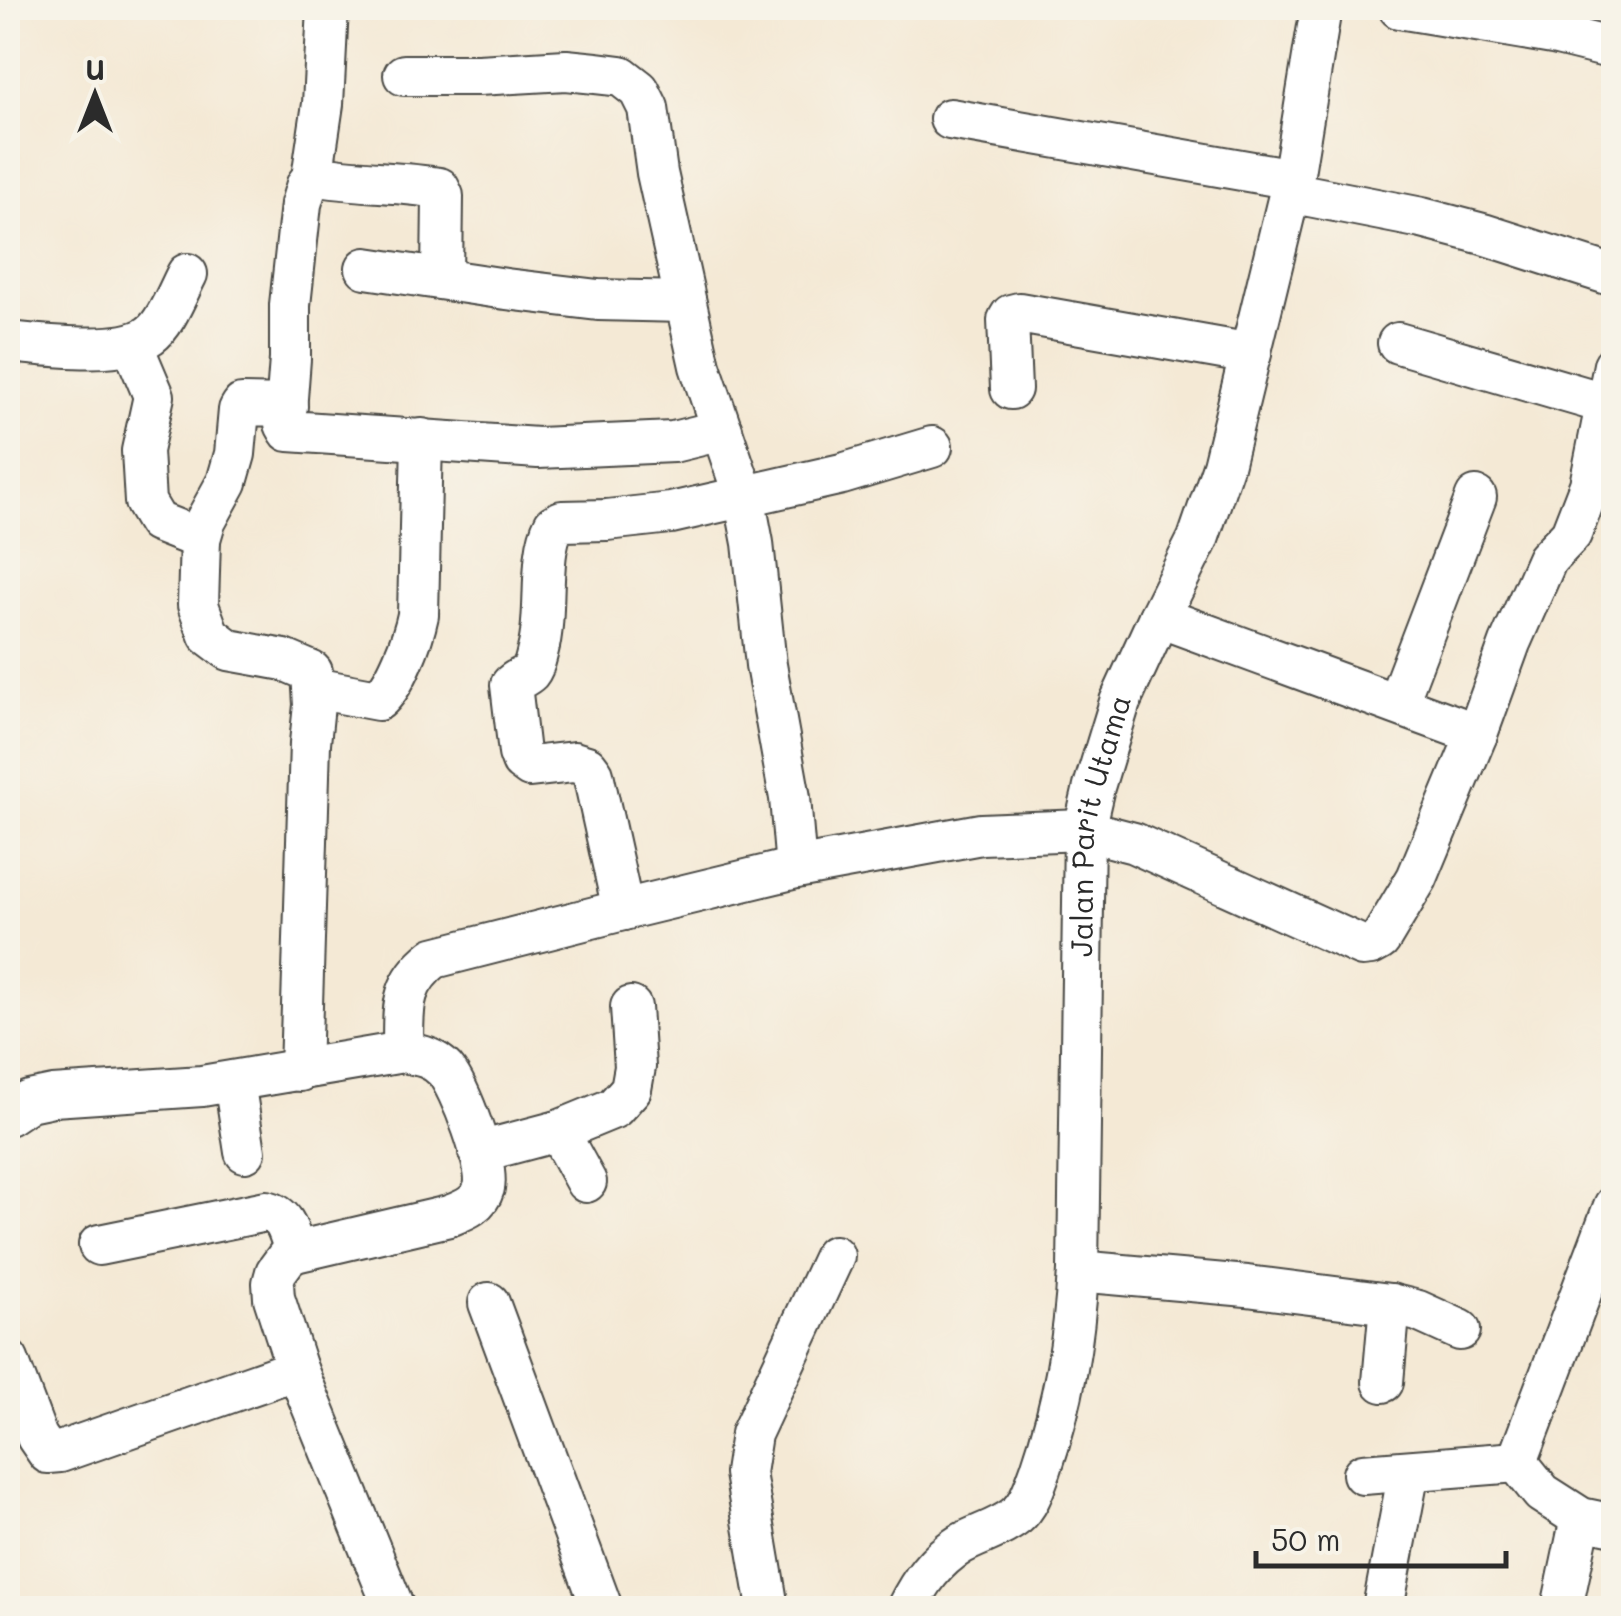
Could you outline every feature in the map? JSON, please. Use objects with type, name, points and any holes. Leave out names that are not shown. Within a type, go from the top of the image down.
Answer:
[{"type":"street","points":[[328,8],[323,104],[313,171],[338,180],[439,188],[443,196],[442,279]]},
{"type":"street","name":"Jalan Parit Utama","points":[[907,1608],[934,1564],[962,1544],[1002,1526],[1030,1500],[1065,1385],[1078,1270],[1084,830],[1120,702],[1198,538],[1223,466],[1291,186],[1321,8]]},
{"type":"street","points":[[1399,8],[1553,34],[1614,49]]},
{"type":"street","points":[[404,75],[566,70],[621,76],[639,90],[648,108],[657,173],[684,302],[700,366],[744,496],[766,665],[790,798],[796,868]]},
{"type":"street","points":[[950,119],[1291,186],[1483,234],[1614,276]]},
{"type":"street","points":[[316,175],[306,184],[301,204],[290,305],[285,424],[289,432],[538,448],[673,442],[722,430]]},
{"type":"street","points":[[366,268],[598,300],[684,302]]},
{"type":"street","points":[[8,342],[108,347],[132,344],[152,334],[186,274]]},
{"type":"street","points":[[1011,388],[1008,320],[1019,313],[1251,354]]},
{"type":"street","points":[[403,1052],[407,991],[413,977],[434,958],[796,868],[981,834],[1084,830],[1134,843],[1362,946],[1380,940],[1417,878],[1547,559],[1571,534],[1590,485],[1611,391],[1398,343]]},
{"type":"street","points":[[132,344],[154,396],[142,451],[145,502],[156,522],[200,538]]},
{"type":"street","points":[[286,406],[242,405],[239,410],[235,454],[200,538],[198,605],[209,635],[229,650],[284,660],[312,672],[300,1071]]},
{"type":"street","points":[[314,688],[378,700],[387,692],[413,635],[418,615],[422,439]]},
{"type":"street","points":[[623,910],[593,774],[587,766],[574,762],[530,768],[520,753],[510,685],[528,675],[534,666],[542,632],[547,545],[554,525],[562,521],[671,513],[842,474],[932,448]]},
{"type":"street","points":[[1397,704],[1476,497]]},
{"type":"street","points":[[1159,618],[1477,734]]},
{"type":"street","points":[[480,1152],[558,1131],[614,1108],[631,1089],[631,1007]]},
{"type":"street","points":[[15,1100],[202,1086],[403,1052],[425,1056],[444,1069],[462,1100],[480,1152],[484,1186],[478,1198],[468,1209],[449,1216],[295,1252],[280,1264],[273,1283],[274,1298],[297,1370],[394,1608]]},
{"type":"street","points":[[234,1081],[246,1152]]},
{"type":"street","points":[[558,1131],[586,1182]]},
{"type":"street","points":[[1517,1462],[1614,1206]]},
{"type":"street","points":[[99,1245],[266,1211],[284,1220],[295,1252]]},
{"type":"street","points":[[768,1608],[745,1473],[751,1434],[834,1256]]},
{"type":"street","points":[[1078,1270],[1390,1304],[1418,1310],[1460,1330]]},
{"type":"street","points":[[489,1303],[602,1608]]},
{"type":"street","points":[[1383,1382],[1390,1304]]},
{"type":"street","points":[[8,1360],[40,1445],[48,1453],[297,1370]]},
{"type":"street","points":[[1363,1474],[1517,1462]]},
{"type":"street","points":[[1517,1462],[1542,1493],[1597,1522],[1562,1608]]},
{"type":"street","points":[[1383,1608],[1410,1470]]}]
